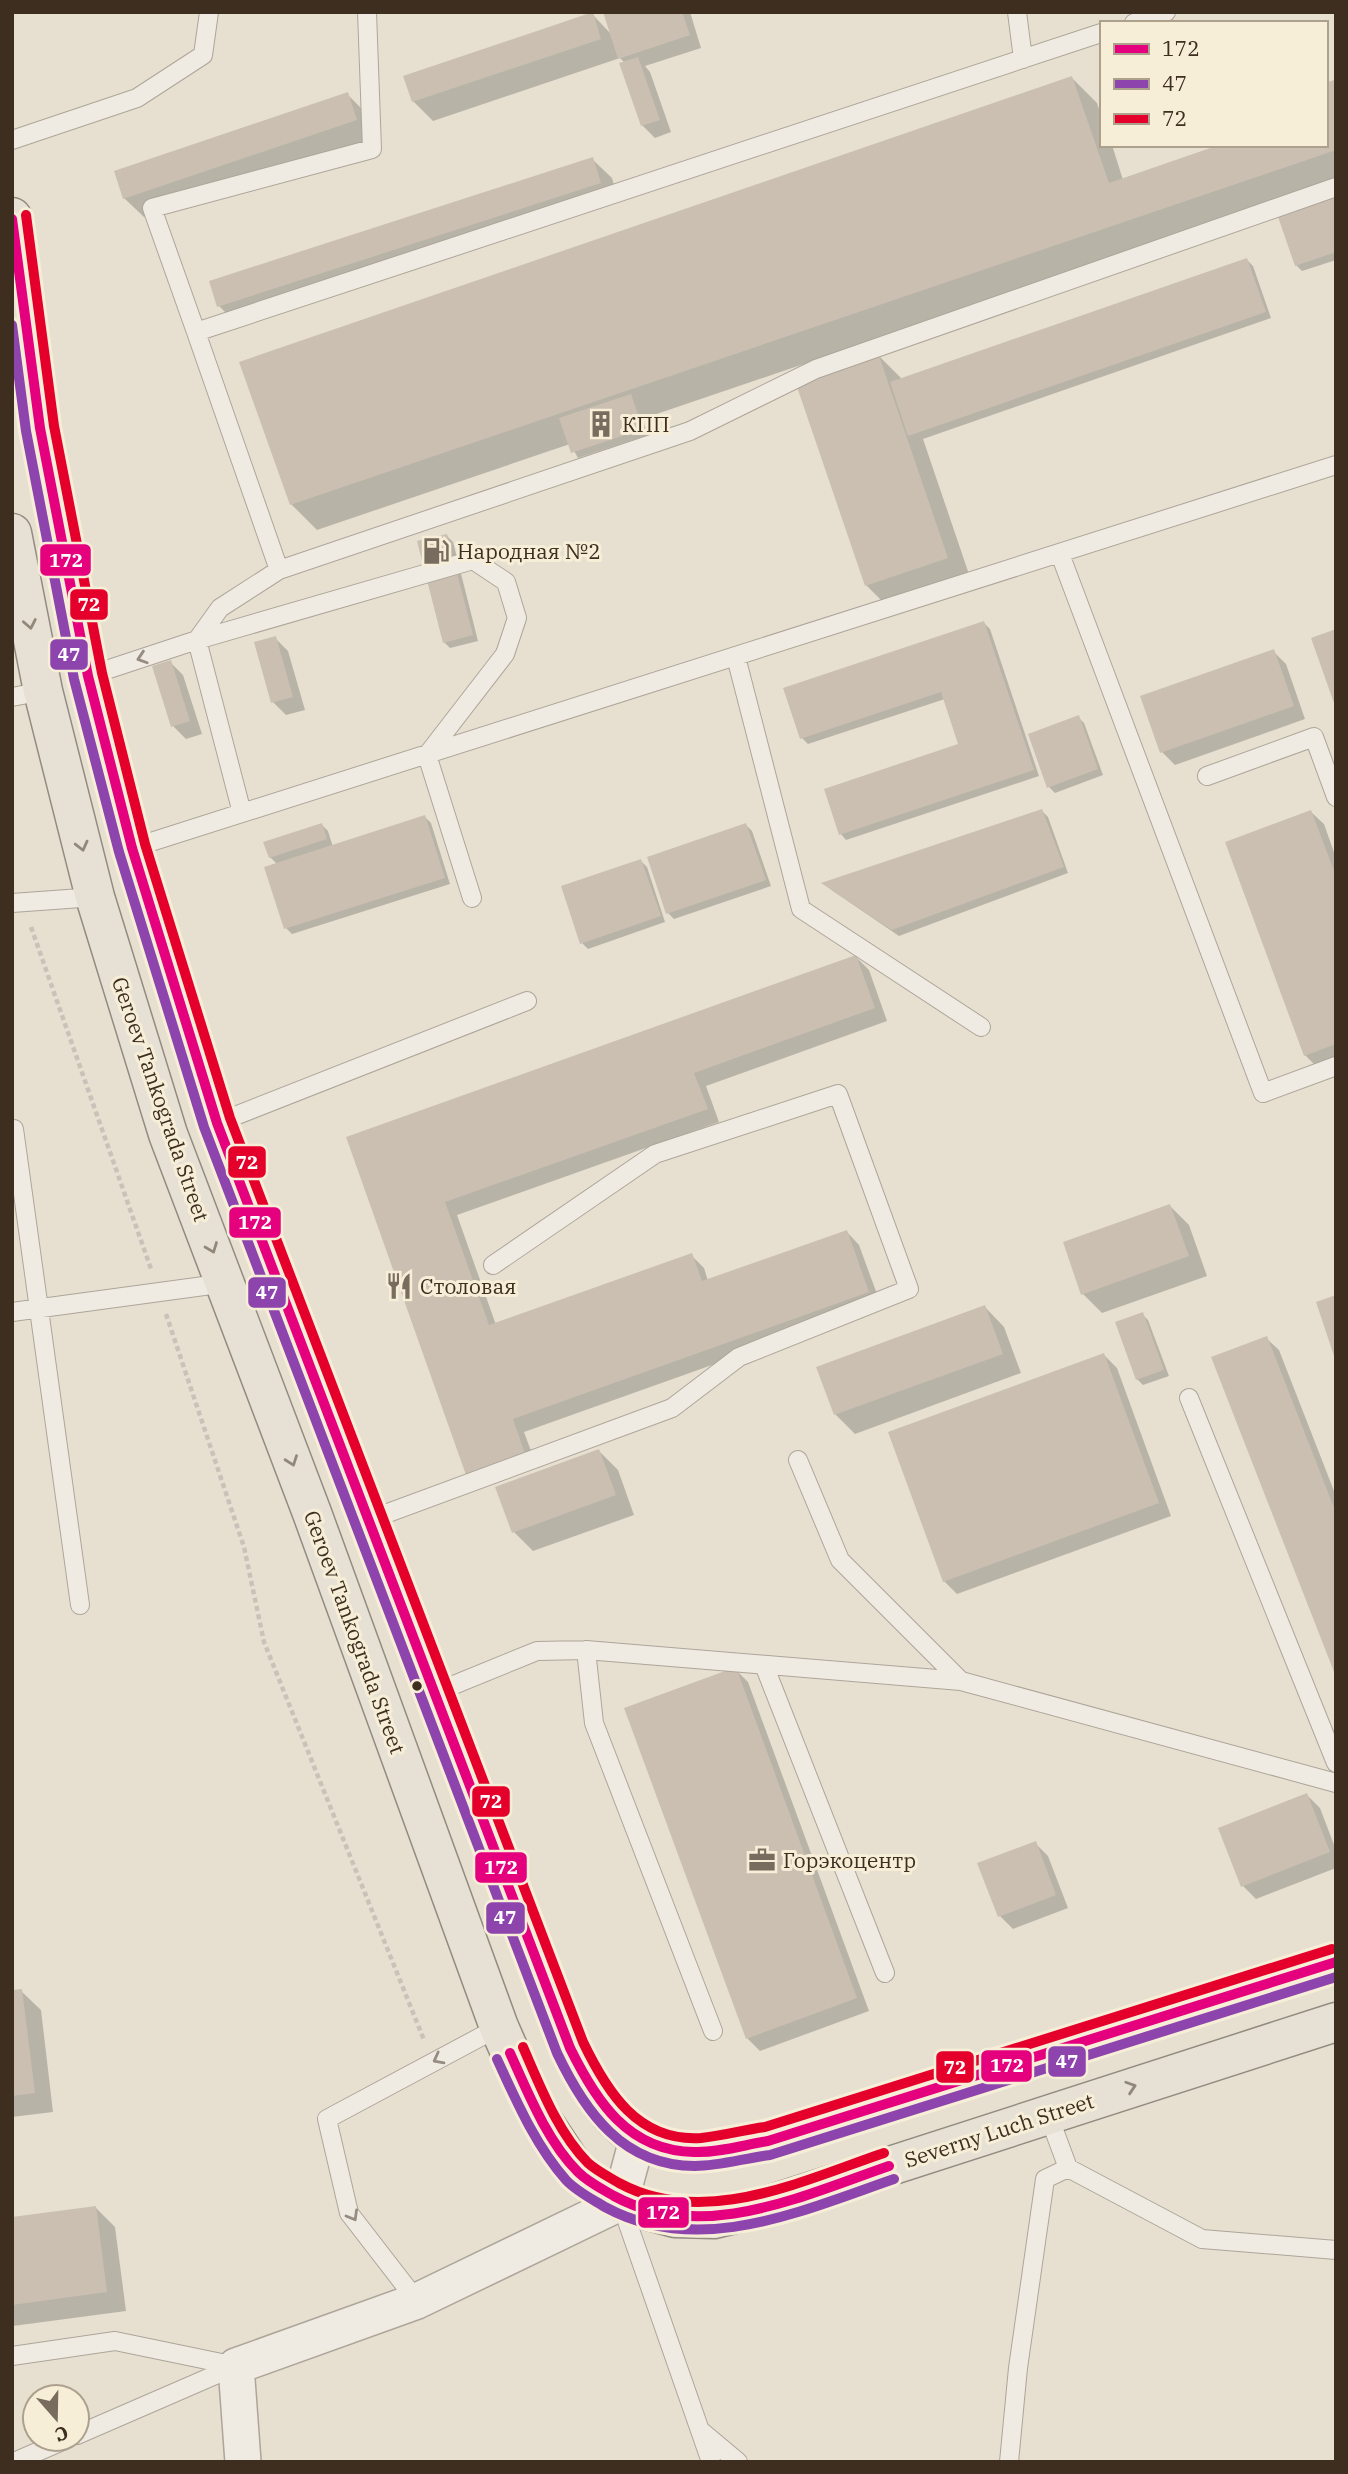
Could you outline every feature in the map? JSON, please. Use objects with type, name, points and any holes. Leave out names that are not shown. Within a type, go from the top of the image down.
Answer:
[{"type":"main road","points":[[12,216],[40,428],[88,676],[132,848],[217,1123],[570,2048],[594,2096],[637,2140],[692,2152],[768,2141],[1336,1962]]},
{"type":"main road","name":"Geroev Tankograda Street","points":[[12,533],[28,694],[95,897],[168,1134],[226,1283],[499,2027],[535,2109],[576,2171],[620,2203]]},
{"type":"main road","name":"Severny Luch Street","points":[[620,2203],[675,2218],[714,2219],[763,2207],[1336,2022]]},
{"type":"street","points":[[243,2462],[236,2366],[417,2301],[620,2203],[637,2140]]},
{"type":"lane","points":[[12,140],[137,98],[203,55],[209,12]]},
{"type":"lane","points":[[279,570],[152,208],[372,149],[367,12]]},
{"type":"lane","points":[[1017,12],[1023,59]]},
{"type":"lane","points":[[1140,21],[1166,12]]},
{"type":"lane","points":[[196,331],[1100,33]]},
{"type":"lane","points":[[197,640],[220,608],[279,570],[690,431],[816,369],[1336,187]]},
{"type":"lane","points":[[132,848],[1336,466]]},
{"type":"lane","points":[[1060,554],[1263,1093],[1336,1066]]},
{"type":"lane","points":[[88,676],[197,640],[473,560],[506,582],[517,618],[505,654],[427,755]]},
{"type":"lane","points":[[197,640],[242,813]]},
{"type":"lane","points":[[736,657],[801,909],[981,1027]]},
{"type":"lane","points":[[1207,776],[1314,737],[1336,797]]},
{"type":"lane","points":[[427,755],[472,898]]},
{"type":"lane","points":[[18,903],[95,897]]},
{"type":"lane","points":[[217,1123],[527,1001]]},
{"type":"lane","points":[[369,1520],[672,1408],[739,1357],[909,1289],[838,1094],[655,1154],[493,1265]]},
{"type":"lane","points":[[14,1129],[80,1605]]},
{"type":"lane","points":[[12,1312],[226,1283]]},
{"type":"lane","points":[[1189,1398],[1336,1763]]},
{"type":"lane","points":[[798,1460],[840,1560],[961,1681]]},
{"type":"lane","points":[[434,1693],[537,1651],[586,1650],[961,1681],[1336,1783]]},
{"type":"lane","points":[[586,1650],[594,1723],[713,2031]]},
{"type":"lane","points":[[764,1665],[885,1973]]},
{"type":"lane","points":[[417,2301],[349,2213],[327,2119],[499,2027]]},
{"type":"lane","points":[[1048,2114],[1068,2168],[1202,2239],[1336,2250]]},
{"type":"lane","points":[[1009,2462],[1018,2368],[1045,2179],[1068,2168]]},
{"type":"lane","points":[[620,2203],[711,2462]]},
{"type":"lane","points":[[12,2356],[115,2340],[236,2366]]},
{"type":"lane","points":[[91,2429],[236,2366]]},
{"type":"lane","points":[[699,2428],[738,2462]]},
{"type":"lane","points":[[13,2462],[34,2453]]},
{"type":"path","points":[[18,903],[159,1292],[244,1547],[264,1642],[433,2063]]},
{"type":"building","points":[[593,12],[601,39],[412,102],[403,76]]},
{"type":"building","points":[[603,12],[682,12],[690,35],[618,59]]},
{"type":"building","points":[[638,57],[660,120],[641,126],[619,63]]},
{"type":"building","points":[[1072,76],[1109,183],[1213,147],[1327,147],[1327,82],[1334,80],[1336,150],[290,505],[239,362]]},
{"type":"building","points":[[348,92],[357,120],[123,199],[114,171]]},
{"type":"building","points":[[593,157],[601,183],[217,307],[209,281]]},
{"type":"building","points":[[1336,194],[1336,252],[1295,266],[1277,214]]},
{"type":"building","points":[[1247,258],[1266,312],[908,436],[890,382]]},
{"type":"building","points":[[878,353],[948,558],[865,586],[795,381]]},
{"type":"building","name":"КПП","points":[[631,394],[643,429],[571,453],[559,418]]},
{"type":"building","points":[[447,534],[473,635],[443,643],[417,541]]},
{"type":"building","points":[[984,621],[1034,770],[839,835],[824,789],[958,744],[941,692],[800,739],[783,688]]},
{"type":"building","points":[[1336,629],[1336,706],[1335,706],[1311,638]]},
{"type":"building","points":[[276,636],[293,697],[271,703],[254,642]]},
{"type":"building","points":[[1274,649],[1294,706],[1160,753],[1140,696]]},
{"type":"building","points":[[171,660],[190,721],[171,727],[152,666]]},
{"type":"building","points":[[1079,715],[1098,769],[1047,788],[1028,734]]},
{"type":"building","points":[[1042,809],[1064,867],[892,930],[821,883]]},
{"type":"building","points":[[1311,810],[1336,876],[1336,1044],[1304,1056],[1225,842]]},
{"type":"building","points":[[425,815],[445,878],[284,929],[264,867]]},
{"type":"building","points":[[322,823],[327,839],[269,858],[263,842]]},
{"type":"building","points":[[746,823],[766,880],[666,914],[647,857]]},
{"type":"building","points":[[641,859],[661,916],[580,944],[561,886]]},
{"type":"building","points":[[856,955],[875,1008],[694,1073],[708,1109],[445,1202],[489,1325],[692,1253],[702,1281],[847,1230],[869,1292],[513,1419],[525,1454],[466,1475],[346,1137]]},
{"type":"building","points":[[1170,1204],[1189,1256],[1081,1295],[1063,1242]]},
{"type":"building","points":[[1336,1295],[1336,1358],[1335,1359],[1316,1302]]},
{"type":"building","points":[[985,1305],[1003,1354],[834,1415],[816,1367]]},
{"type":"building","points":[[1143,1312],[1164,1370],[1136,1380],[1115,1322]]},
{"type":"building","points":[[1267,1336],[1336,1513],[1336,1677],[1211,1357]]},
{"type":"building","points":[[1104,1353],[1159,1503],[943,1582],[888,1432]]},
{"type":"building","points":[[599,1449],[616,1495],[512,1533],[495,1487]]},
{"type":"building","points":[[736,1667],[857,1998],[746,2039],[624,1708]]},
{"type":"building","points":[[1307,1793],[1330,1852],[1241,1887],[1218,1828]]},
{"type":"building","points":[[1036,1841],[1056,1895],[998,1917],[977,1863]]},
{"type":"building","points":[[22,1989],[35,2093],[12,2096],[12,1990]]},
{"type":"building","points":[[96,2206],[107,2292],[12,2305],[12,2217]]},
{"type":"transit line","name":"72","points":[[26,215],[54,426],[102,673],[145,844],[230,1118],[583,2042],[614,2095],[642,2123],[659,2132],[679,2137],[701,2138],[765,2127],[1332,1949]]},
{"type":"transit line","name":"172","points":[[12,219],[40,428],[88,676],[132,848],[217,1123],[570,2048],[603,2104],[633,2133],[650,2143],[671,2149],[712,2151],[768,2141],[1336,1962]]},
{"type":"transit line","name":"47","points":[[12,325],[26,431],[74,679],[119,852],[204,1127],[557,2053],[580,2096],[594,2115],[627,2146],[647,2157],[670,2164],[704,2166],[770,2155],[1336,1977]]},
{"type":"transit line","name":"72","points":[[523,2047],[551,2108],[577,2151],[603,2174],[651,2196],[685,2202],[752,2196],[884,2153]]},
{"type":"transit line","name":"172","points":[[510,2053],[539,2116],[567,2160],[595,2185],[648,2210],[682,2216],[717,2216],[752,2210],[822,2190],[889,2166]]},
{"type":"transit line","name":"47","points":[[497,2059],[536,2137],[566,2180],[605,2207],[641,2222],[677,2229],[713,2229],[750,2224],[823,2204],[894,2179]]},
{"type":"place","name":"КПП","points":[[601,424]]},
{"type":"place","name":"Народная №2","points":[[436,551]]},
{"type":"place","name":"Столовая","points":[[399,1286]]},
{"type":"place","name":"Горэкоцентр","points":[[762,1860]]}]
